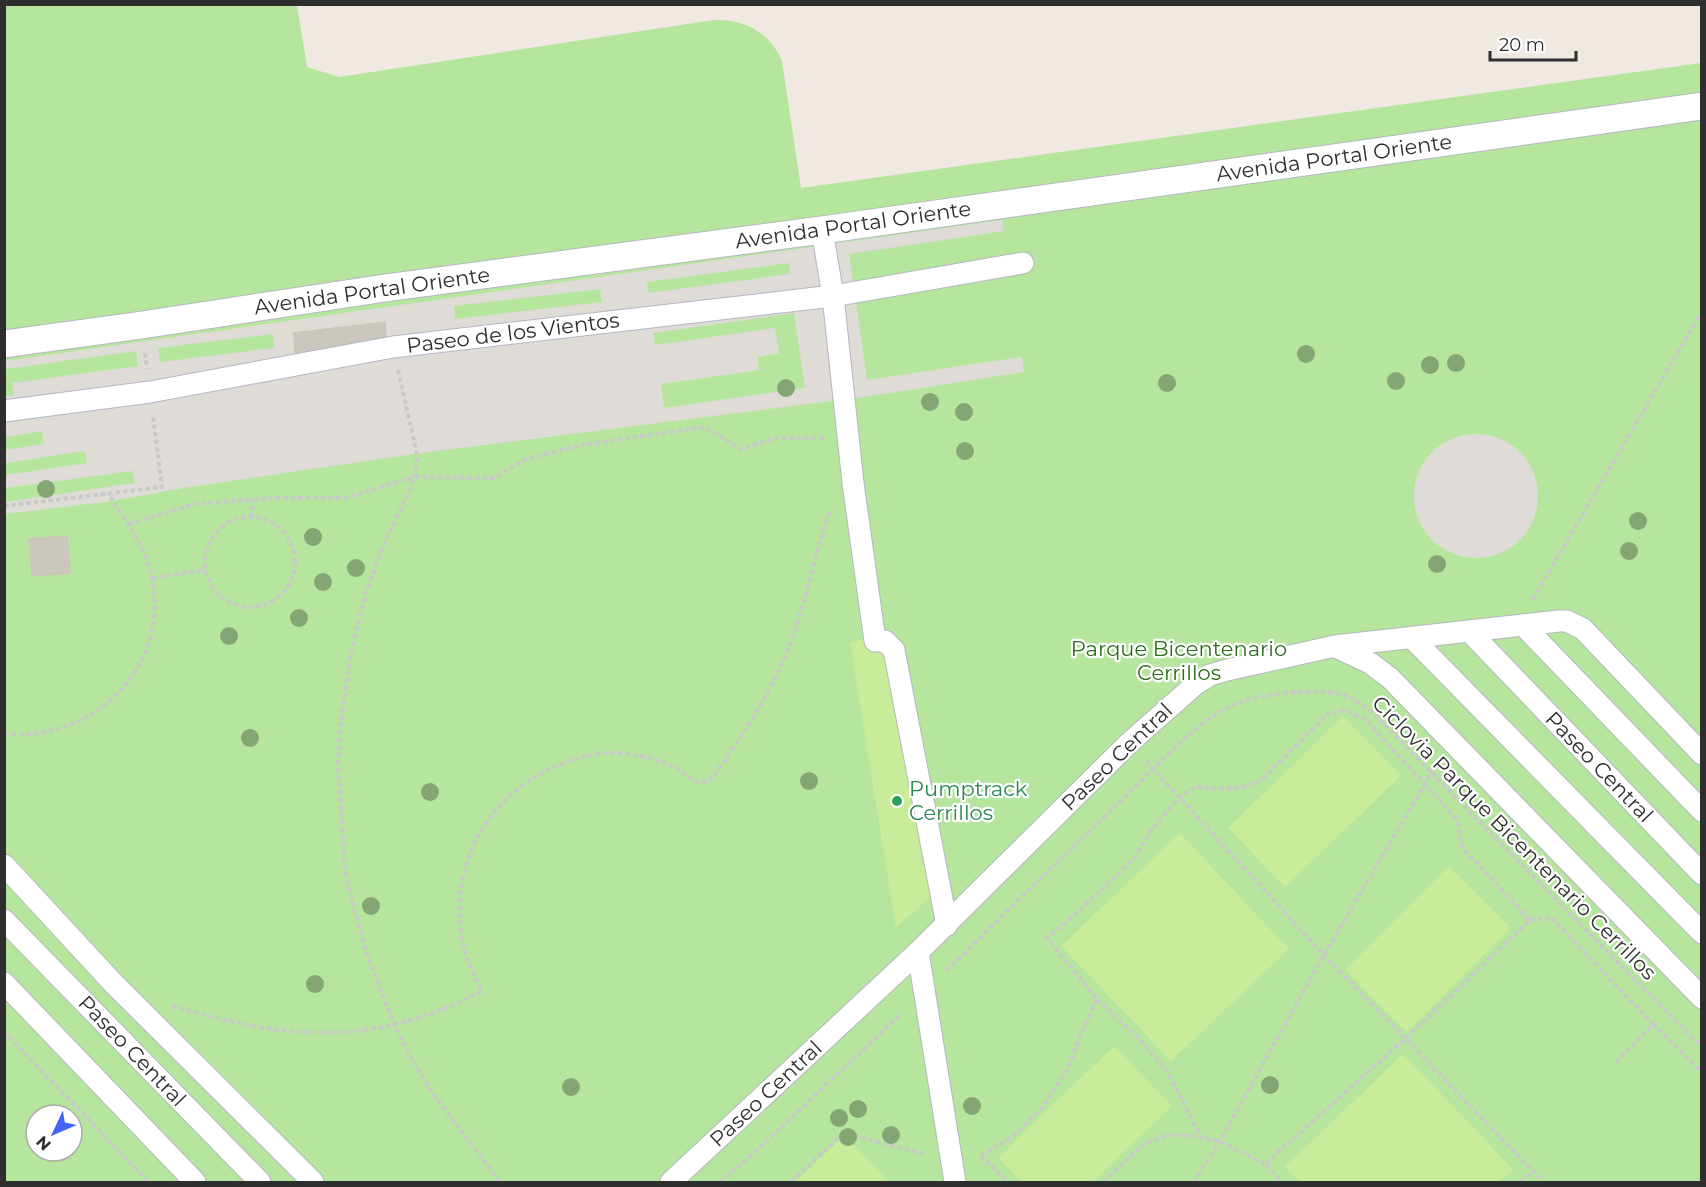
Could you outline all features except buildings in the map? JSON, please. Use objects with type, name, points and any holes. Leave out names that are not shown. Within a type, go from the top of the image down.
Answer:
[{"type":"street","name":"Avenida Portal Oriente","points":[[4,344],[142,326],[385,288],[822,230],[1701,106]]},
{"type":"street","points":[[822,230],[833,296],[853,483],[875,640],[885,641],[894,650],[947,925]]},
{"type":"street","name":"Paseo de los Vientos","points":[[4,411],[150,392],[393,347],[833,296],[1023,263]]},
{"type":"street","points":[[1469,631],[1567,621],[1583,629],[1701,754]]},
{"type":"street","points":[[1523,625],[1701,812]]},
{"type":"street","name":"Paseo Central","points":[[671,1182],[947,925],[1129,743],[1184,693],[1210,675],[1335,646],[1469,631],[1701,874]]},
{"type":"street","points":[[1412,638],[1701,933]]},
{"type":"street","points":[[1335,646],[1381,670],[1701,998]]},
{"type":"street","points":[[4,865],[115,985],[313,1182]]},
{"type":"street","name":"Paseo Central","points":[[4,920],[260,1182]]},
{"type":"street","points":[[918,952],[955,1182]]},
{"type":"street","points":[[4,983],[195,1182]]},
{"type":"path","points":[[1523,625],[1528,606],[1701,311]]},
{"type":"path","points":[[393,347],[417,454],[415,477],[383,546],[366,593],[352,647],[340,721],[338,764],[343,848],[353,904],[374,974],[408,1052],[432,1092],[500,1182]]},
{"type":"path","points":[[129,524],[194,504],[345,498],[415,477],[494,478],[524,460],[581,445],[705,427],[741,448],[776,438],[848,437]]},
{"type":"path","points":[[167,1004],[243,1024],[300,1033],[346,1033],[396,1025],[458,1004],[482,991],[465,951],[460,917],[462,880],[470,852],[487,821],[499,806],[525,783],[565,762],[598,754],[634,755],[675,767],[699,782],[707,782],[712,778],[746,730],[780,668],[807,593],[827,519],[836,502],[853,483]]},
{"type":"path","points":[[4,506],[162,487]]},
{"type":"path","points":[[4,734],[40,734],[77,723],[110,702],[124,688],[144,655],[154,617],[152,578],[139,541],[108,493]]},
{"type":"path","points":[[252,517],[253,500]]},
{"type":"path","points":[[252,517],[266,520],[277,526],[286,536],[292,548],[293,574],[288,587],[278,597],[267,603],[241,606],[228,601],[210,582],[205,570],[206,556],[209,543],[226,523],[239,518],[252,517]]},
{"type":"path","points":[[152,578],[205,570]]},
{"type":"path","name":"Ciclovia Parque Bicentenario Cerrillos","points":[[720,1182],[752,1155],[925,992],[1187,736],[1230,706],[1246,699],[1317,691],[1344,695],[1373,713],[1701,1048]]},
{"type":"path","points":[[1202,1137],[1166,1069],[1137,1037],[1097,999],[1047,938],[1134,859],[1152,829],[1179,798],[1196,786],[1232,789],[1261,780],[1328,714],[1338,710],[1353,712],[1365,719],[1457,819],[1462,847],[1530,920]]},
{"type":"path","points":[[1194,1182],[1220,1141],[1324,955],[1425,784],[1447,736]]},
{"type":"path","points":[[1129,743],[1324,955],[1544,1182]]},
{"type":"path","points":[[1265,1164],[1405,1039],[1530,920],[1552,918],[1701,1073]]},
{"type":"path","points":[[791,1182],[844,1133],[922,1154],[981,1156],[1012,1137],[1043,1107],[1068,1068],[1097,999]]},
{"type":"path","points":[[1615,1063],[1653,1024]]},
{"type":"path","points":[[4,1032],[149,1182]]},
{"type":"path","points":[[1103,1182],[1142,1145],[1167,1135],[1202,1137],[1220,1141],[1265,1164],[1282,1182]]},
{"type":"path","points":[[981,1156],[1008,1182]]},
{"type":"path","points":[[1521,1182],[1533,1172]]},
{"type":"green space","name":"Parque Bicentenario Cerrillos","points":[[5,5],[297,5],[307,67],[339,77],[714,20],[736,22],[755,29],[763,35],[777,51],[782,61],[801,188],[1701,63],[1701,1182],[5,1182]]},
{"type":"green space","name":"Pumptrack Cerrillos","points":[[892,635],[934,893],[896,928],[850,642]]},
{"type":"green space","points":[[1343,716],[1401,776],[1285,887],[1228,828]]},
{"type":"green space","points":[[1180,833],[1289,949],[1171,1061],[1061,946]]},
{"type":"green space","points":[[1449,866],[1511,928],[1407,1032],[1345,970]]},
{"type":"green space","points":[[1114,1046],[1172,1106],[1093,1182],[1022,1182],[998,1158]]},
{"type":"green space","points":[[1403,1054],[1513,1169],[1499,1182],[1300,1182],[1285,1167]]},
{"type":"green space","points":[[844,1135],[889,1182],[795,1182]]},
{"type":"shaded area","points":[[1002,220],[1004,231],[849,254],[867,380],[1022,357],[1024,372],[870,396],[421,453],[183,488],[112,501],[5,514],[5,502],[135,483],[132,471],[5,488],[5,475],[87,463],[85,451],[5,463],[4,450],[44,444],[42,431],[5,437],[5,423],[144,403],[5,411],[5,397],[14,395],[12,383],[138,366],[136,351],[5,369],[5,361]],"holes":[[[789,263],[790,274],[648,293],[647,282]],[[600,289],[602,302],[455,319],[454,306]],[[794,313],[805,388],[664,408],[661,384],[759,370],[757,357],[779,353],[775,328],[655,345],[653,333]],[[273,334],[275,348],[160,362],[158,348]]]},
{"type":"shaded area","points":[[1476,434],[1500,439],[1520,452],[1533,472],[1538,496],[1533,520],[1520,540],[1500,553],[1476,558],[1452,553],[1432,540],[1419,520],[1414,496],[1419,472],[1432,452],[1452,439]]},
{"type":"place","name":"Pumptrack Cerrillos","points":[[897,801]]}]
